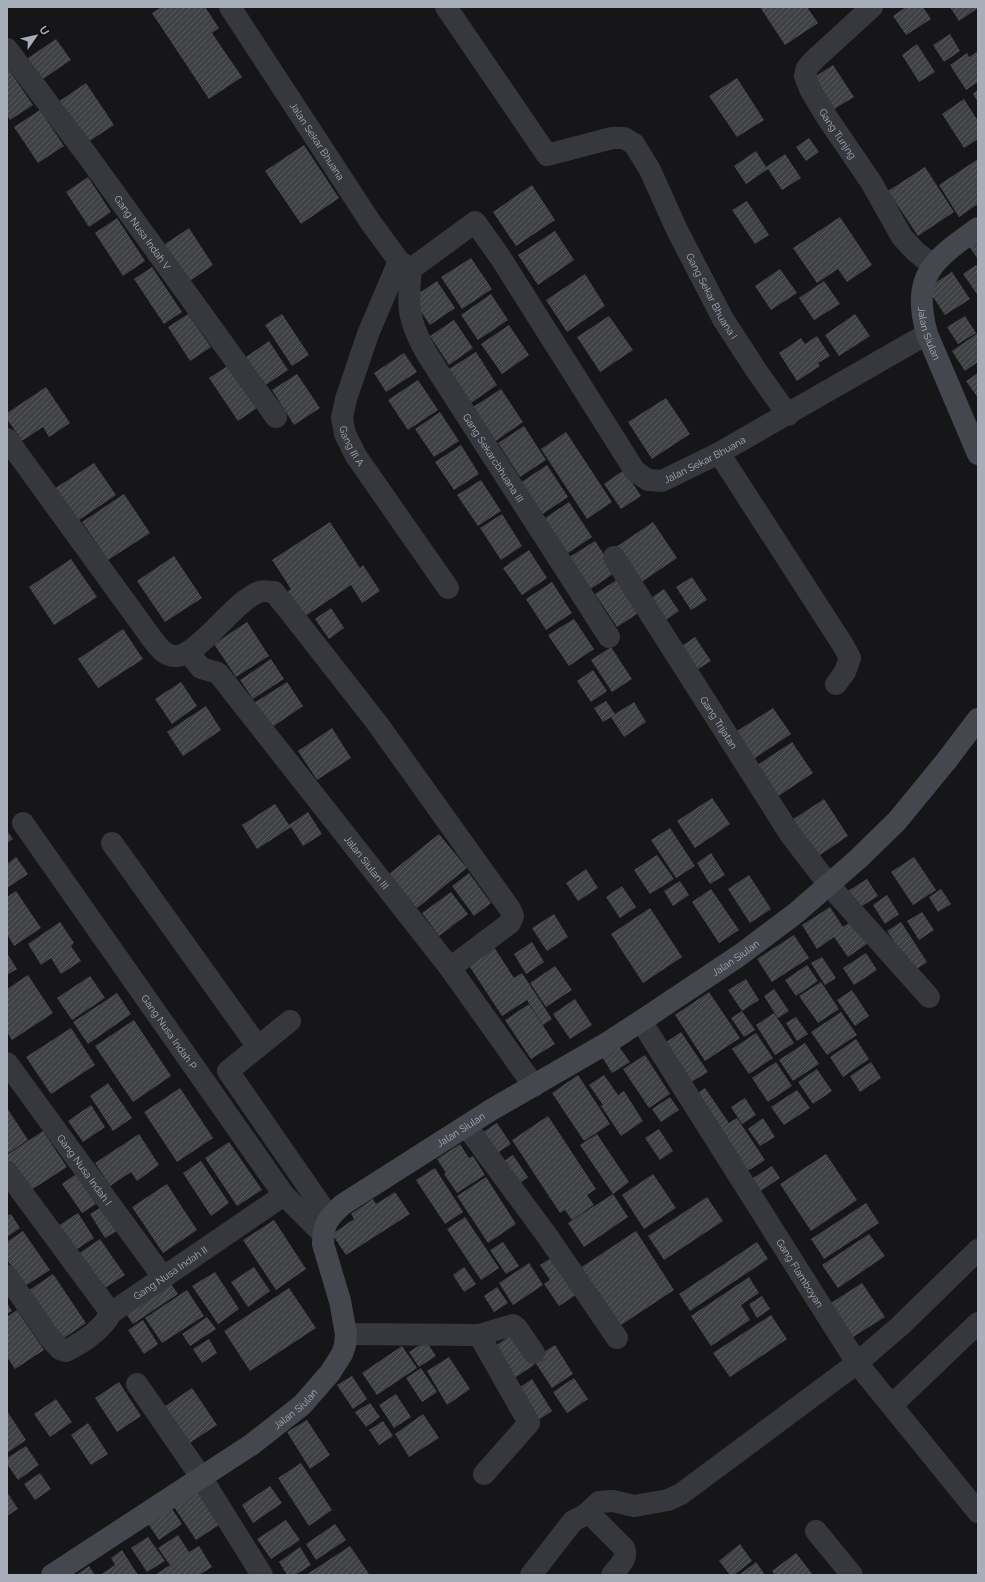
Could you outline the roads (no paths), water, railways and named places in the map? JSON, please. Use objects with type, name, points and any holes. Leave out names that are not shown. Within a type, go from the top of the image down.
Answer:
[{"type":"street","name":"Jalan Sekar Bhuana","points":[[230,7],[371,223],[405,265],[475,222],[500,257],[635,471],[648,480],[662,482],[719,453],[927,334]]},
{"type":"street","name":"Gang Sekar Bhuana I","points":[[446,7],[547,155],[612,138],[624,138],[634,144],[650,170],[677,230],[723,319],[788,414]]},
{"type":"street","name":"Gang Tunjng","points":[[872,7],[814,60],[807,68],[806,76],[810,89],[828,119],[871,182],[902,237],[916,252],[933,266]]},
{"type":"street","name":"Gang Nusa Indah V","points":[[7,49],[96,168],[276,417]]},
{"type":"street","name":"Jalan Siulan","points":[[978,228],[947,250],[933,266],[921,292],[923,318],[927,334],[978,454]]},
{"type":"street","name":"Gang III A","points":[[405,265],[368,334],[346,399],[342,418],[346,434],[356,456],[448,588]]},
{"type":"street","name":"Gang Sekarcbhuana III","points":[[405,265],[410,316],[416,336],[609,637]]},
{"type":"street","points":[[7,439],[160,649],[169,655],[178,656],[188,652],[202,642],[246,598],[260,591],[274,592],[377,723],[510,909],[513,916],[510,923],[450,968]]},
{"type":"street","points":[[719,453],[850,658],[845,672],[836,684]]},
{"type":"street","name":"Gang Trijatan","points":[[614,557],[790,834],[829,885],[929,997]]},
{"type":"street","name":"Jalan Siulan III","points":[[188,652],[202,668],[218,673],[450,968],[534,1086]]},
{"type":"street","name":"Jalan Siulan","points":[[52,1575],[251,1445],[302,1404],[330,1373],[345,1345],[346,1334],[340,1301],[323,1244],[326,1226],[342,1205],[362,1191],[467,1127],[491,1110],[534,1086],[641,1021],[740,955],[796,913],[829,885],[897,821],[947,760],[978,719]]},
{"type":"street","name":"Gang Nusa Indah P","points":[[23,823],[284,1195],[326,1226]]},
{"type":"street","points":[[112,843],[258,1047]]},
{"type":"street","points":[[290,1021],[228,1071],[326,1226]]},
{"type":"street","name":"Gang Flamboyan","points":[[641,1021],[857,1363],[978,1512]]},
{"type":"street","name":"Gang Nusa Indah I","points":[[7,1063],[163,1277]]},
{"type":"street","points":[[467,1127],[548,1237],[617,1338]]},
{"type":"street","points":[[7,1172],[110,1313]]},
{"type":"street","name":"Gang Nusa Indah II","points":[[7,1276],[50,1338],[60,1349],[66,1351],[82,1342],[107,1321],[110,1313],[284,1195]]},
{"type":"street","points":[[531,1575],[574,1521],[585,1515],[599,1502],[613,1501],[634,1506],[668,1500],[681,1494],[857,1363],[905,1321],[978,1250]]},
{"type":"street","points":[[892,1405],[978,1324]]},
{"type":"street","points":[[346,1334],[479,1335],[513,1325],[517,1328],[534,1353]]},
{"type":"street","points":[[479,1335],[529,1423],[484,1474]]},
{"type":"street","points":[[137,1384],[201,1477],[262,1575]]},
{"type":"street","points":[[585,1515],[592,1516],[624,1548],[626,1552],[625,1558],[612,1575]]},
{"type":"street","points":[[816,1531],[852,1575]]}]
